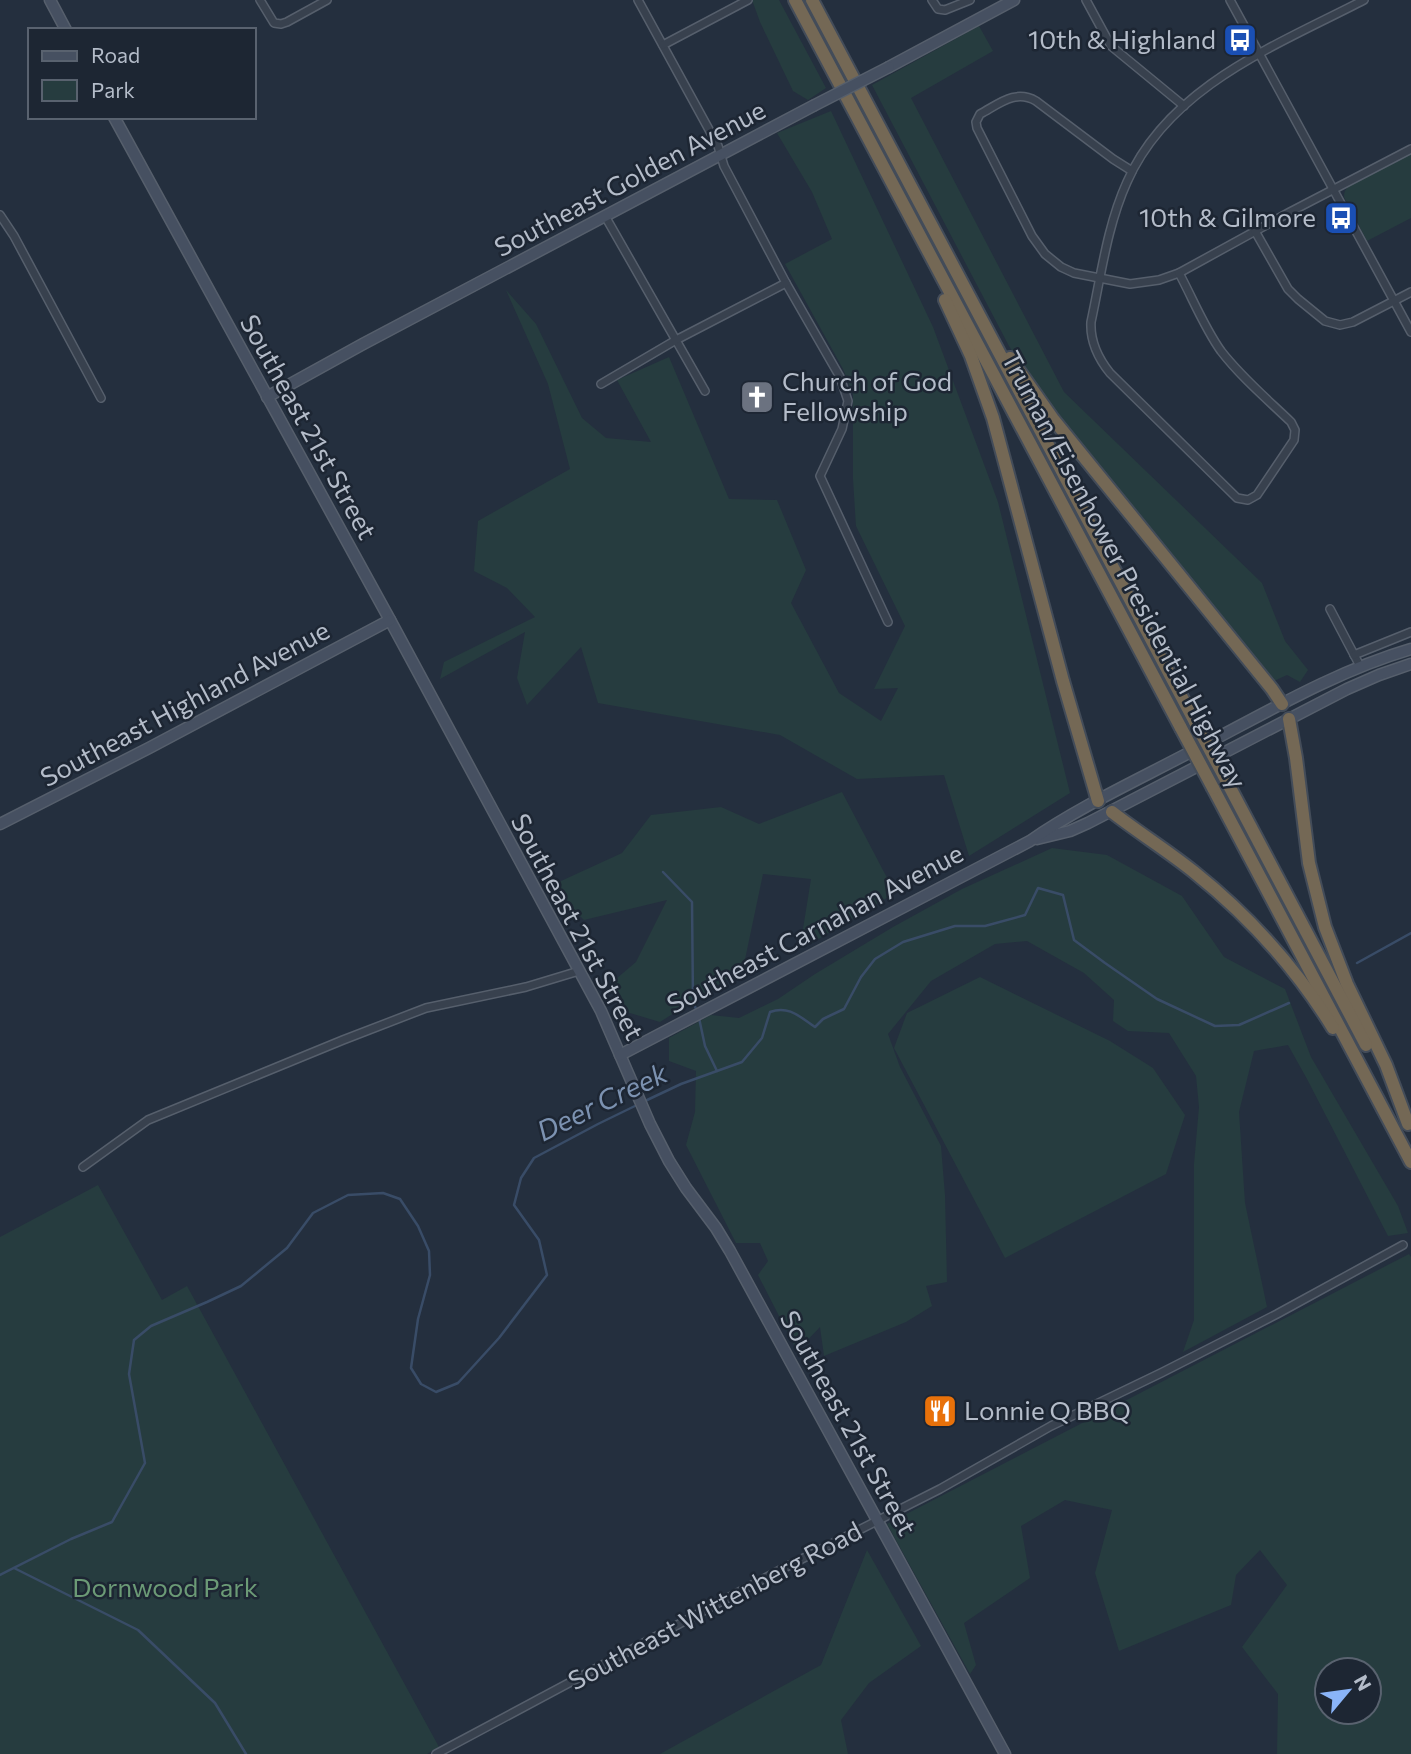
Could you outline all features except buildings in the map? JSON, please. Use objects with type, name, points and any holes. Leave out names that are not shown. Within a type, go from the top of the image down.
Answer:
[{"type":"highway","name":"Truman/Eisenhower Presidential Highway","points":[[795,0],[1411,1162]]},
{"type":"highway","name":"Truman/Eisenhower Presidential Highway","points":[[812,0],[1410,1126]]},
{"type":"highway","points":[[904,205],[930,271],[971,356],[993,418],[1098,801]]},
{"type":"highway","points":[[962,282],[1046,409],[1282,704]]},
{"type":"highway","points":[[1289,719],[1308,863],[1325,927],[1347,984],[1386,1065],[1410,1126]]},
{"type":"highway","points":[[1112,813],[1191,870],[1253,924],[1314,1000],[1374,1091]]},
{"type":"street","points":[[50,0],[65,28]]},
{"type":"street","points":[[260,0],[274,23],[281,24],[327,0]]},
{"type":"street","points":[[638,0],[718,146],[724,166],[786,282],[840,377],[848,401],[842,429],[820,476],[888,622]]},
{"type":"street","points":[[663,46],[748,0]]},
{"type":"street","points":[[932,0],[938,9],[945,10],[970,0]]},
{"type":"street","name":"Southeast Golden Avenue","points":[[267,397],[1014,0]]},
{"type":"street","points":[[1086,0],[1111,46],[1184,106]]},
{"type":"street","points":[[1230,0],[1411,332]]},
{"type":"street","points":[[1179,273],[1222,351],[1291,422],[1295,430],[1294,440],[1257,495],[1248,500],[1237,498],[1103,365],[1095,348],[1090,326],[1114,218],[1132,171],[1158,133],[1184,106],[1219,77],[1364,0]]},
{"type":"street","points":[[1132,171],[1029,97],[1019,95],[1009,98],[977,118],[977,128],[1032,236],[1051,260],[1073,273],[1130,284],[1159,280],[1179,273],[1411,149]]},
{"type":"street","name":"Southeast 21st Street","points":[[115,119],[601,1012],[669,1161],[730,1251],[1005,1754]]},
{"type":"street","points":[[0,215],[14,236],[101,398]]},
{"type":"street","points":[[605,216],[705,391]]},
{"type":"street","points":[[1255,231],[1288,289],[1325,321],[1347,324],[1411,292]]},
{"type":"street","points":[[601,384],[676,340],[786,282]]},
{"type":"street","points":[[1330,609],[1360,666]]},
{"type":"street","name":"Southeast Highland Avenue","points":[[0,824],[390,620]]},
{"type":"street","points":[[1354,655],[1411,632]]},
{"type":"street","name":"Southeast Carnahan Avenue","points":[[620,1055],[1030,841],[1098,801],[1282,704],[1360,666],[1411,649]]},
{"type":"street","name":"Southeast Carnahan Avenue","points":[[1030,841],[1070,831],[1112,813],[1363,681],[1411,664]]},
{"type":"street","points":[[1282,704],[1289,719]]},
{"type":"street","points":[[1098,801],[1112,813]]},
{"type":"street","points":[[83,1167],[148,1120],[343,1040],[426,1008],[526,987],[579,971]]},
{"type":"street","name":"Southeast Wittenberg Road","points":[[436,1754],[782,1569],[940,1489],[1051,1426],[1277,1314],[1403,1245]]},
{"type":"green space","points":[[752,0],[779,0],[826,88],[808,100],[793,91]]},
{"type":"green space","points":[[979,26],[993,51],[911,98],[1064,392],[1262,583],[1285,641],[1308,670],[1300,682],[1287,675],[1274,681],[1032,383],[1009,346],[872,85]]},
{"type":"green space","points":[[831,111],[933,327],[998,502],[1070,793],[969,856],[944,775],[857,779],[780,735],[598,703],[581,647],[527,705],[517,678],[525,632],[440,679],[444,662],[535,617],[507,588],[474,571],[478,521],[570,469],[548,384],[506,290],[536,324],[582,418],[606,438],[651,442],[617,380],[669,357],[729,499],[777,500],[806,570],[791,603],[839,693],[881,721],[898,688],[874,689],[905,626],[856,526],[853,394],[843,369],[785,264],[832,239],[812,192],[777,133]]},
{"type":"green space","points":[[1411,153],[1411,218],[1367,241],[1344,197],[1345,191],[1353,183]]},
{"type":"green space","points":[[842,792],[895,893],[807,946],[802,935],[811,879],[763,874],[743,969],[660,1022],[620,1010],[610,984],[636,962],[667,900],[584,920],[550,886],[622,853],[651,815],[721,807],[759,824]]},
{"type":"green space","points":[[1052,848],[1107,855],[1182,896],[1224,957],[1285,989],[1311,1057],[1398,1206],[1408,1233],[1388,1236],[1288,1045],[1254,1051],[1239,1112],[1245,1203],[1267,1307],[1183,1352],[1194,1320],[1194,1164],[1199,1107],[1196,1076],[1169,1033],[1128,1031],[1113,1021],[1114,1000],[1084,973],[1027,941],[995,944],[931,981],[888,1034],[900,1067],[941,1146],[947,1282],[926,1286],[932,1306],[906,1322],[824,1356],[820,1327],[797,1351],[758,1275],[768,1261],[760,1243],[736,1243],[686,1145],[695,1112],[696,1071],[669,1061],[669,1038],[711,1015],[739,1018],[778,999],[893,927],[962,889]]},
{"type":"green space","points":[[980,977],[1110,1041],[1153,1068],[1185,1115],[1166,1174],[1005,1258],[894,1048],[907,1013]]},
{"type":"green space","name":"Dornwood Park","points":[[98,1185],[162,1300],[187,1286],[439,1747],[427,1754],[0,1754],[0,1237]]},
{"type":"green space","points":[[1409,1254],[1411,1754],[1277,1754],[1278,1694],[1242,1647],[1287,1585],[1260,1550],[1236,1575],[1231,1605],[1119,1651],[1095,1573],[1112,1510],[1065,1500],[1021,1526],[1030,1578],[964,1623],[976,1665],[970,1674],[887,1524]]},
{"type":"green space","points":[[867,1550],[921,1646],[869,1683],[841,1720],[848,1754],[660,1754],[821,1665]]},
{"type":"waterway","points":[[663,872],[692,902],[693,1001],[697,1012]]},
{"type":"waterway","name":"Deer Creek","points":[[645,1101],[681,1084],[742,1062],[762,1038],[770,1012],[789,1011],[815,1027],[823,1019],[844,1009],[861,977],[875,959],[903,942],[955,926],[985,926],[1025,915],[1038,888],[1063,895],[1074,940],[1157,999],[1215,1026],[1239,1025],[1289,1003]]},
{"type":"waterway","name":"Deer Creek","points":[[1357,963],[1411,933]]},
{"type":"waterway","points":[[699,1018],[705,1046],[717,1071]]},
{"type":"waterway","name":"Deer Creek","points":[[0,1575],[71,1539],[112,1522],[145,1463],[129,1374],[134,1340],[151,1326],[241,1286],[287,1248],[313,1213],[348,1195],[383,1193],[400,1199],[418,1226],[429,1251],[430,1275],[418,1319],[411,1368],[421,1384],[436,1392],[458,1383],[499,1338],[547,1275],[539,1240],[514,1205],[521,1178],[534,1158],[639,1104]]},
{"type":"waterway","points":[[14,1568],[138,1630],[215,1703],[246,1754]]},
{"type":"place","name":"10th & Highland","points":[[1240,40]]},
{"type":"place","name":"10th & Gilmore","points":[[1341,218]]},
{"type":"place","name":"Church of God Fellowship","points":[[757,397]]},
{"type":"place","name":"Lonnie Q BBQ","points":[[940,1411]]}]
